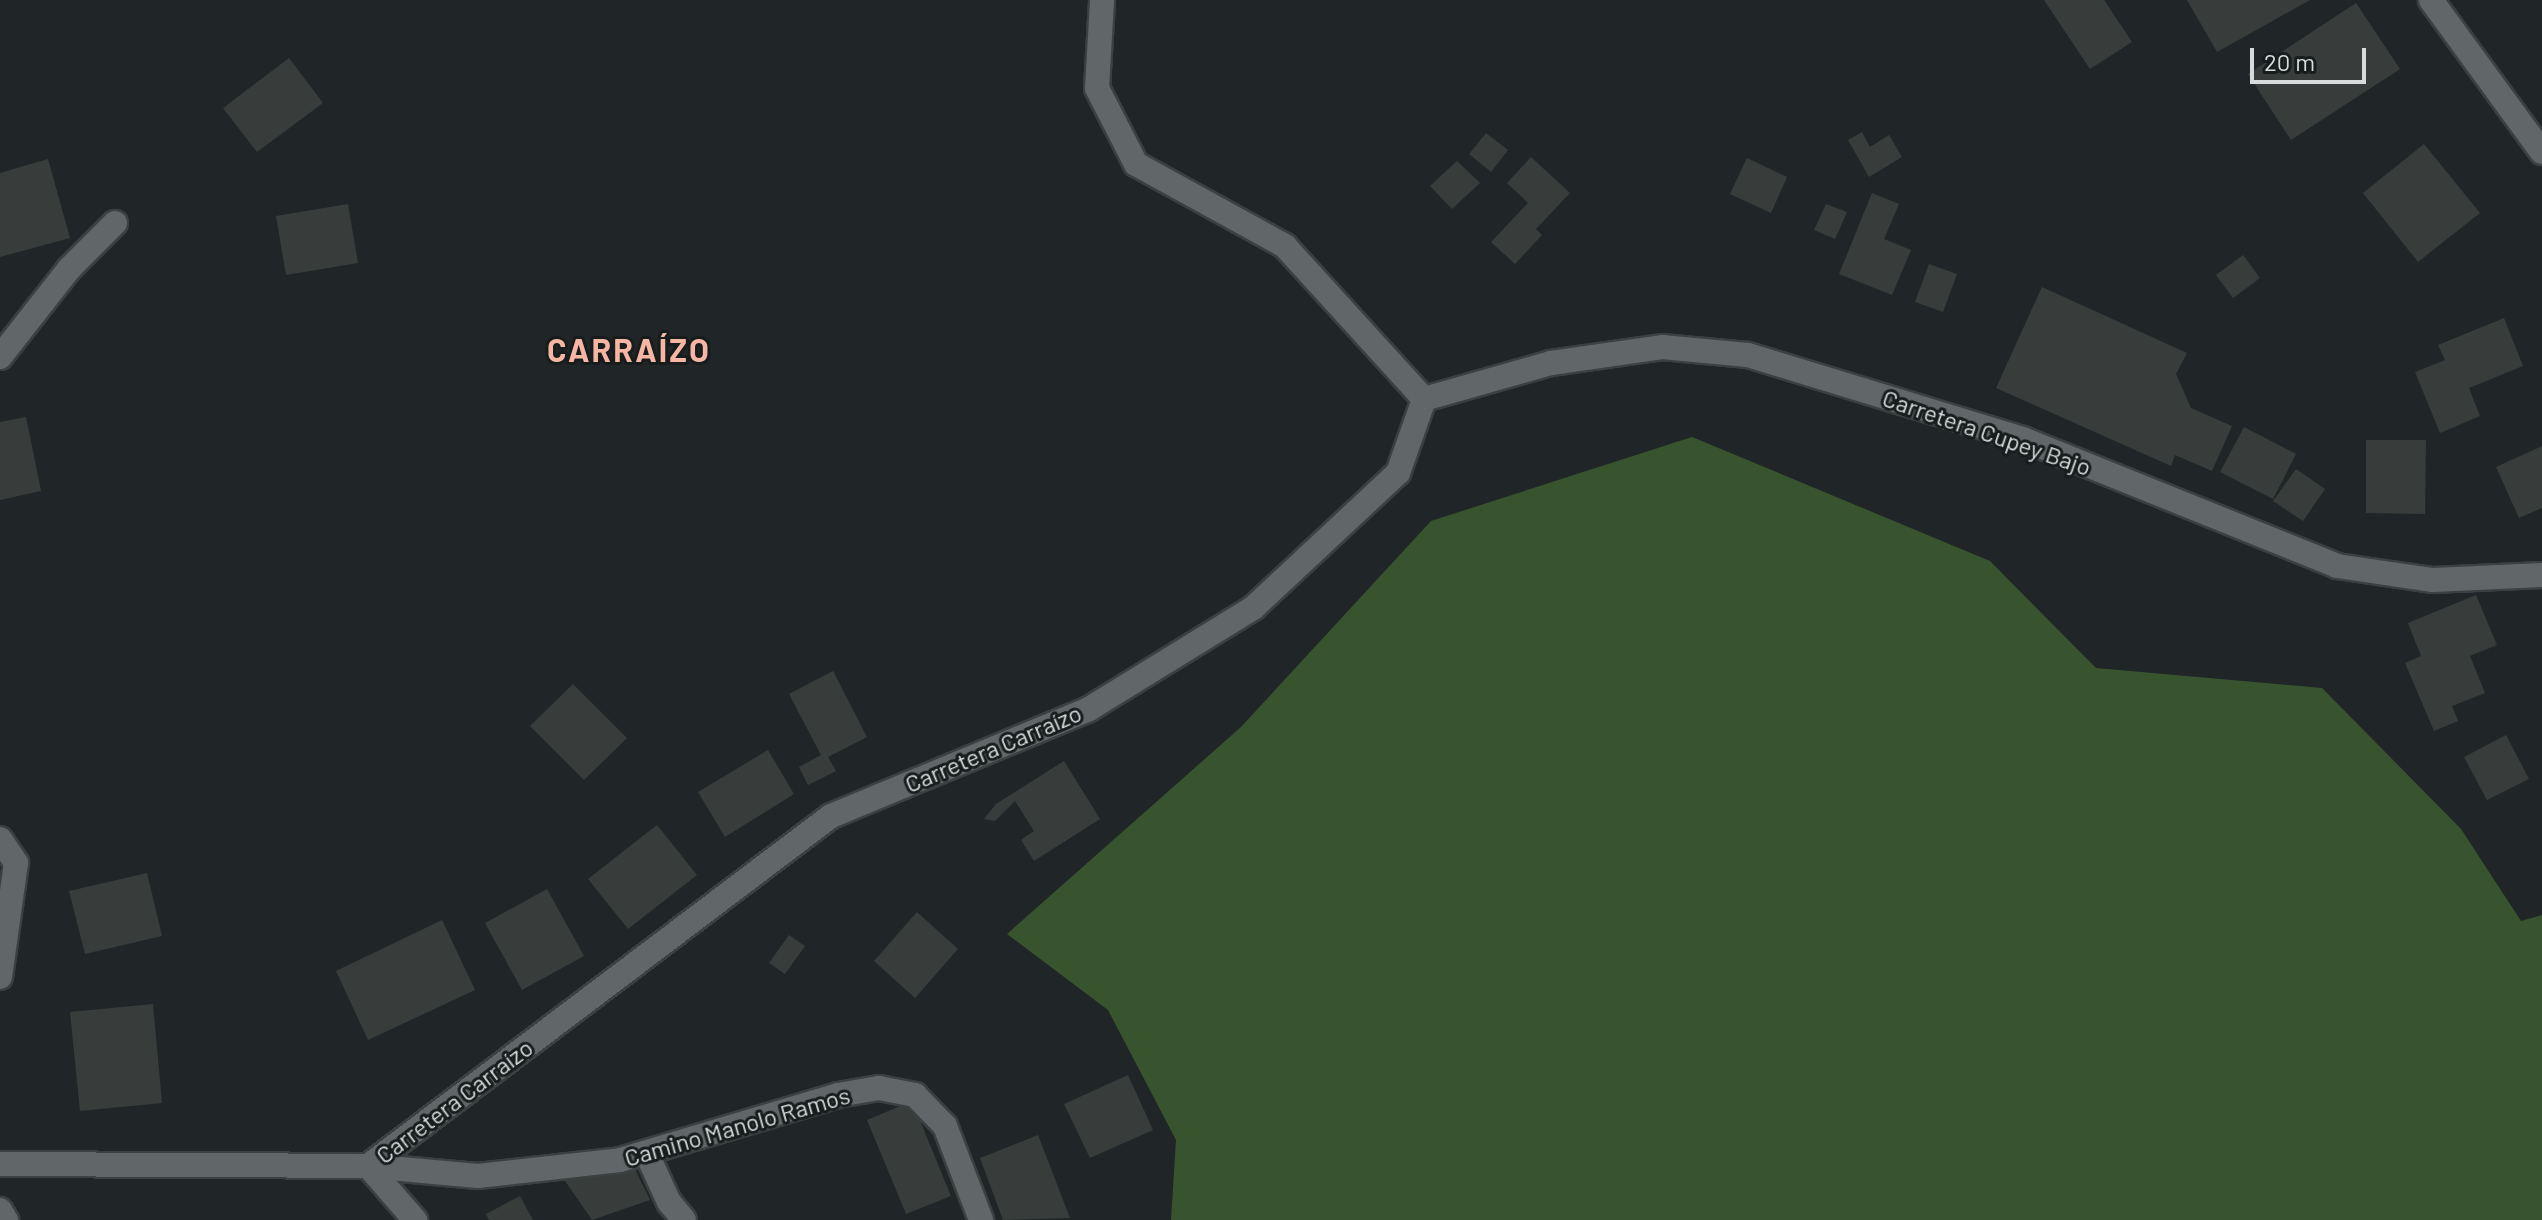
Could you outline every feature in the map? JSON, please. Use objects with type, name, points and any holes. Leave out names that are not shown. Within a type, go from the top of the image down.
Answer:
[{"type":"street","points":[[1102,0],[1097,88],[1136,164],[1285,246],[1424,399]]},
{"type":"street","points":[[2431,0],[2542,152]]},
{"type":"street","points":[[0,357],[69,269],[115,223]]},
{"type":"street","name":"Carretera Cupey Bajo","points":[[1424,399],[1551,363],[1662,347],[1748,355],[2023,439],[2337,566],[2433,580],[2542,575]]},
{"type":"street","name":"Carretera Carraízo","points":[[0,1164],[368,1166],[831,816],[1089,709],[1253,608],[1398,473],[1424,399]]},
{"type":"street","points":[[0,839],[16,863],[0,977]]},
{"type":"street","name":"Camino Manolo Ramos","points":[[368,1166],[478,1176],[647,1154],[838,1095],[891,1090],[915,1095],[945,1126],[981,1220]]},
{"type":"street","points":[[647,1154],[669,1202],[684,1220]]},
{"type":"street","points":[[368,1166],[415,1220]]},
{"type":"street","points":[[0,1210],[6,1220]]},
{"type":"green space","points":[[1692,437],[1990,561],[2096,668],[2322,688],[2461,829],[2521,921],[2542,915],[2542,1220],[1171,1220],[1176,1140],[1108,1010],[1007,934],[1241,727],[1431,521]]},
{"type":"building","points":[[2044,0],[2104,0],[2132,42],[2090,69]]},
{"type":"building","points":[[2187,0],[2310,0],[2217,52]]},
{"type":"building","points":[[2356,3],[2400,69],[2291,140],[2248,74]]},
{"type":"building","points":[[289,58],[323,103],[257,152],[223,108]]},
{"type":"building","points":[[1862,132],[1870,147],[1889,135],[1902,157],[1869,177],[1848,140]]},
{"type":"building","points":[[1486,133],[1508,150],[1491,172],[1469,154]]},
{"type":"building","points":[[2424,144],[2480,213],[2418,262],[2363,193]]},
{"type":"building","points":[[1531,157],[1570,193],[1536,229],[1542,235],[1515,264],[1491,242],[1528,203],[1507,183]]},
{"type":"building","points":[[1747,158],[1787,177],[1771,213],[1730,194]]},
{"type":"building","points":[[48,159],[70,238],[0,257],[0,173]]},
{"type":"building","points":[[1457,161],[1480,183],[1452,209],[1430,186]]},
{"type":"building","points":[[1872,193],[1899,204],[1884,239],[1911,250],[1892,295],[1839,274]]},
{"type":"building","points":[[348,204],[358,263],[286,275],[276,216]]},
{"type":"building","points":[[1826,204],[1847,212],[1835,239],[1814,230]]},
{"type":"building","points":[[2243,255],[2260,278],[2233,298],[2216,275]]},
{"type":"building","points":[[1929,264],[1957,274],[1943,312],[1915,302]]},
{"type":"building","points":[[2042,287],[2187,353],[2176,374],[2191,408],[2232,426],[2212,471],[2175,455],[2171,466],[1996,388]]},
{"type":"building","points":[[2504,318],[2523,366],[2469,388],[2480,416],[2440,433],[2415,372],[2445,360],[2438,345]]},
{"type":"building","points":[[26,417],[41,491],[0,500],[0,422]]},
{"type":"building","points":[[2244,427],[2296,454],[2273,499],[2220,472]]},
{"type":"building","points":[[2366,440],[2426,440],[2425,514],[2366,513]]},
{"type":"building","points":[[2542,446],[2542,508],[2519,518],[2496,467]]},
{"type":"building","points":[[2296,469],[2325,489],[2303,521],[2273,501]]},
{"type":"building","points":[[2476,595],[2497,645],[2470,656],[2485,693],[2452,706],[2458,721],[2434,731],[2405,663],[2421,656],[2408,623]]},
{"type":"building","points":[[833,671],[867,737],[828,757],[836,771],[808,785],[799,767],[821,755],[789,694]]},
{"type":"building","points":[[573,684],[627,738],[584,780],[530,726]]},
{"type":"building","points":[[2506,735],[2529,779],[2487,800],[2464,757]]},
{"type":"building","points":[[768,750],[794,794],[725,837],[698,792]]},
{"type":"building","points":[[1064,761],[1100,819],[1034,861],[1021,840],[1034,831],[1015,801],[995,821],[984,819],[996,804]]},
{"type":"building","points":[[657,825],[697,875],[628,929],[588,879]]},
{"type":"building","points":[[147,873],[162,936],[85,954],[69,891]]},
{"type":"building","points":[[547,889],[584,956],[522,990],[485,923]]},
{"type":"building","points":[[917,912],[958,949],[915,998],[874,961]]},
{"type":"building","points":[[442,920],[475,990],[368,1040],[336,971]]},
{"type":"building","points":[[789,935],[805,946],[785,974],[769,963]]},
{"type":"building","points":[[153,1004],[162,1103],[80,1111],[70,1012]]},
{"type":"building","points":[[1128,1075],[1153,1130],[1090,1158],[1064,1104]]},
{"type":"building","points":[[912,1101],[951,1196],[906,1214],[867,1120]]},
{"type":"building","points":[[1038,1135],[1070,1218],[1003,1220],[980,1158]]},
{"type":"building","points":[[632,1163],[650,1200],[592,1220],[561,1175]]},
{"type":"building","points":[[520,1196],[533,1220],[489,1220],[486,1214]]},
{"type":"district","name":"CARRAÍZO","points":[[629,349]]}]
